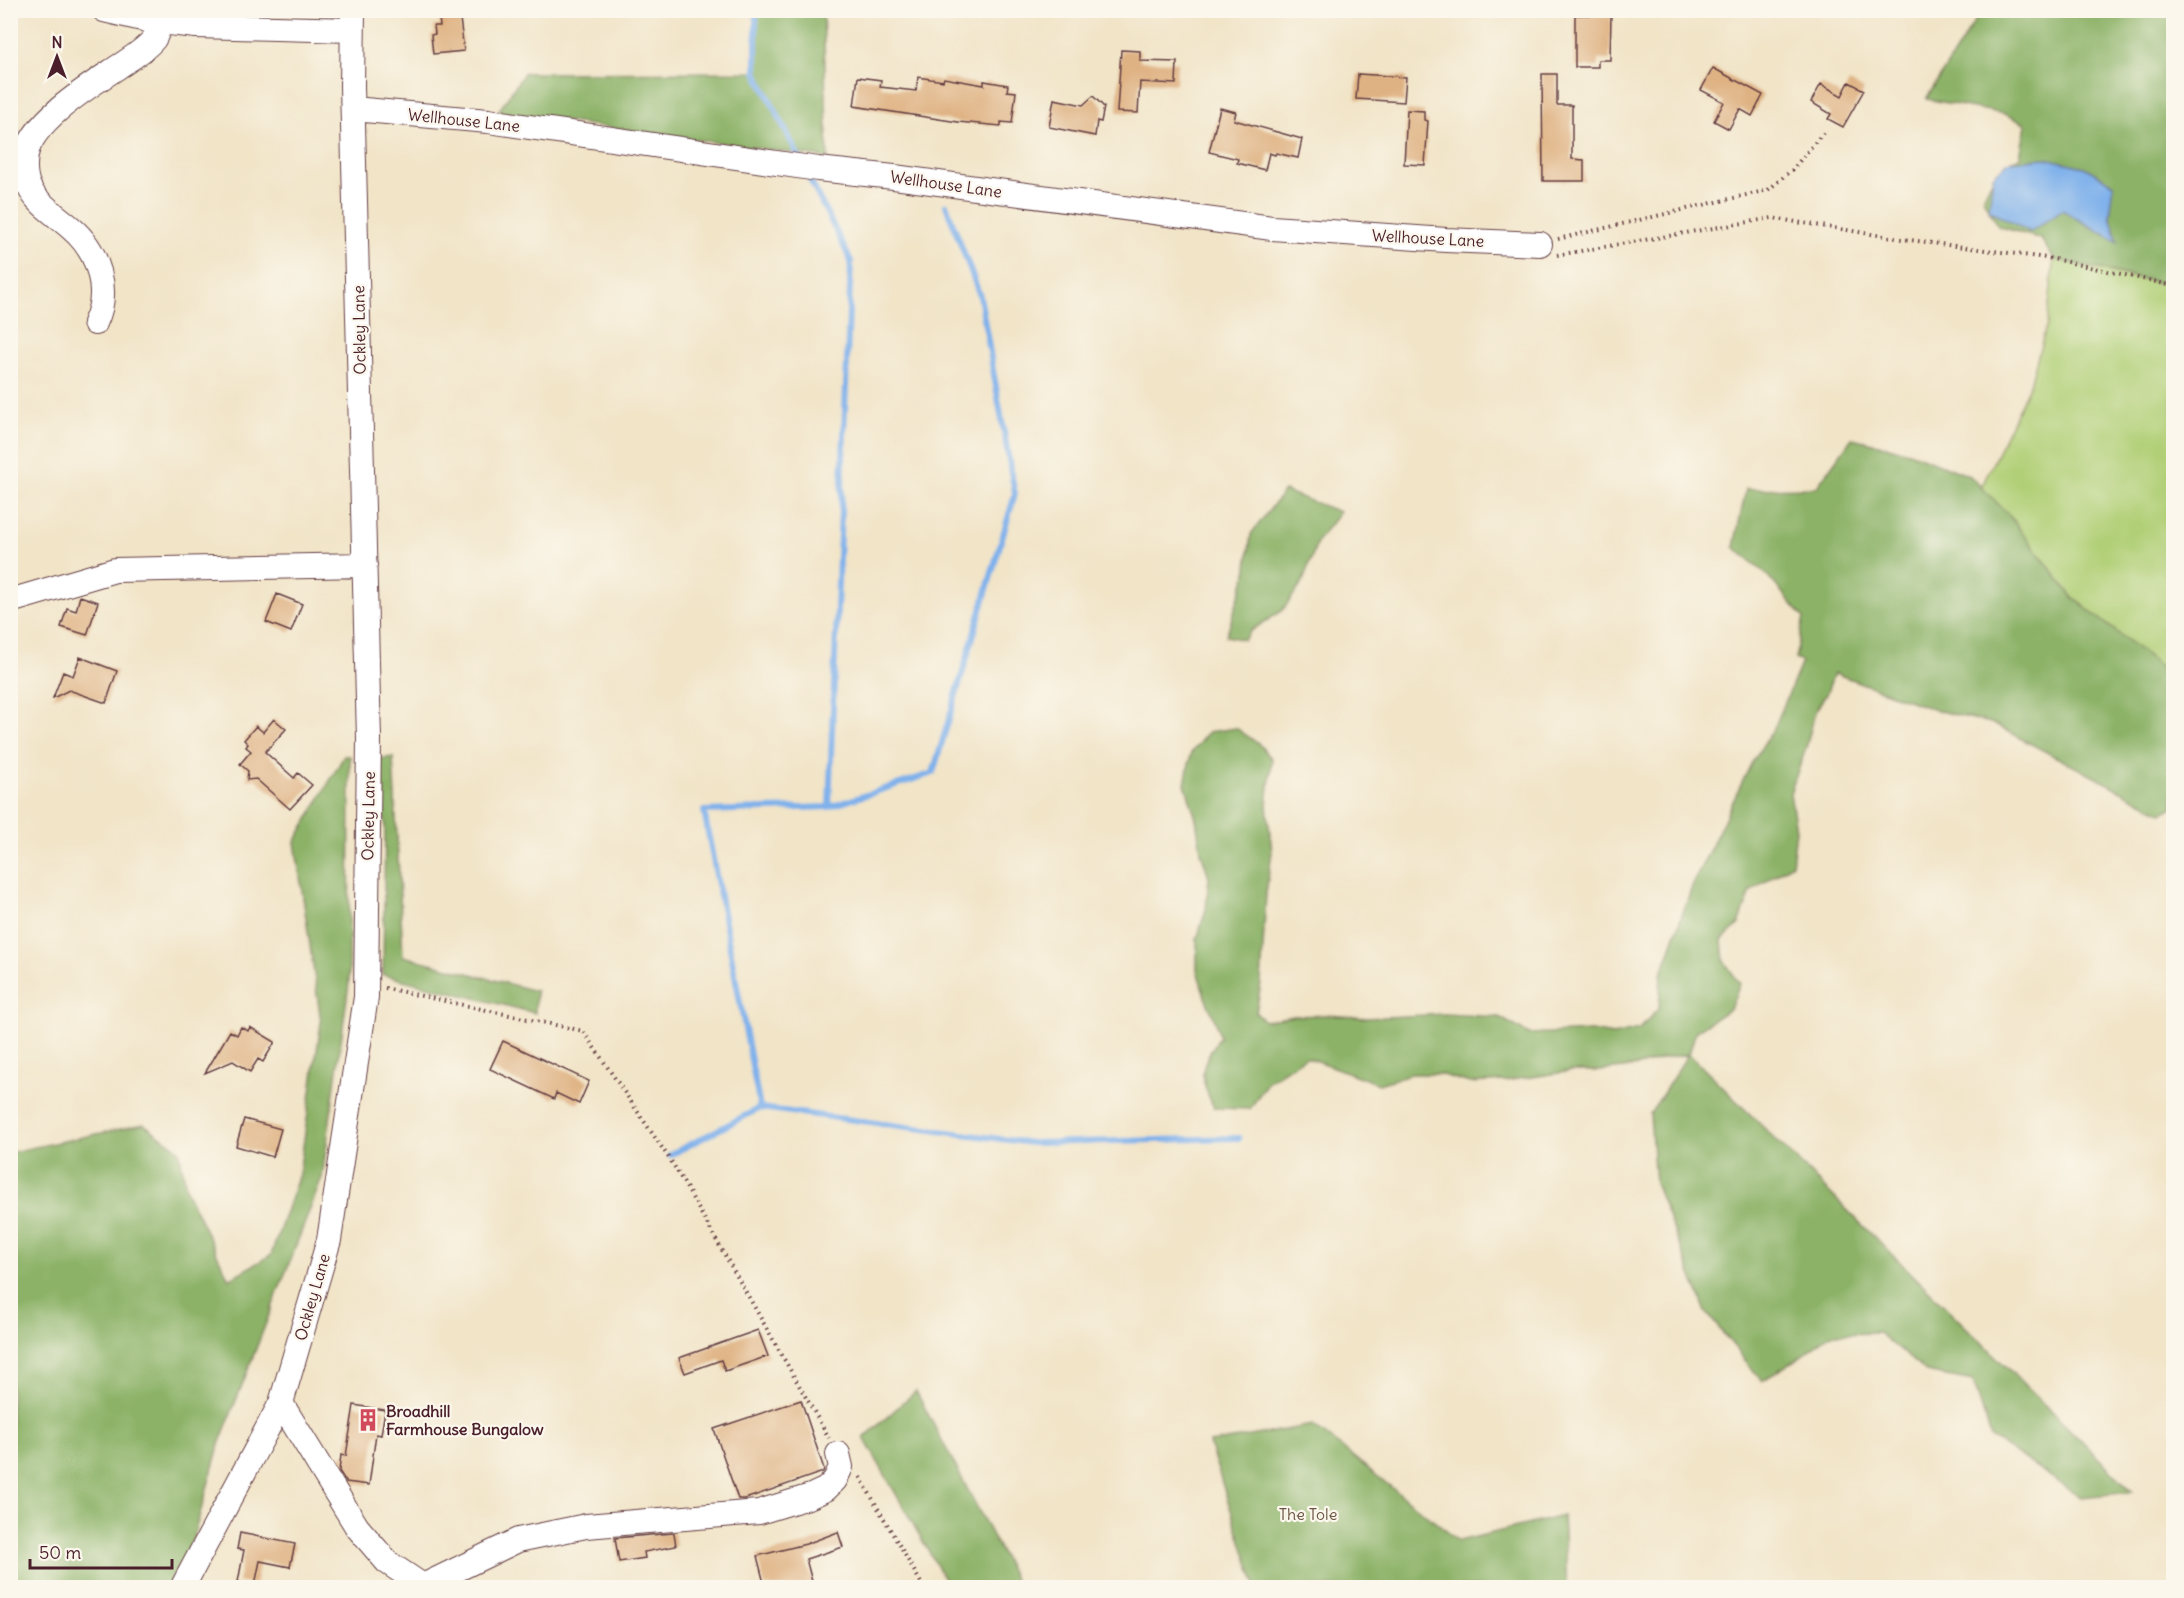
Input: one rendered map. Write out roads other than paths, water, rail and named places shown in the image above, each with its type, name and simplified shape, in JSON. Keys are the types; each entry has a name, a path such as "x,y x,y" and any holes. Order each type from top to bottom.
{"street":[{"path":"104,10 161,22 196,26 353,20"},
{"name":"Ockley Lane","path":"182,1587 281,1403 329,1240 361,1031 366,984 369,739 353,108 353,20"},
{"path":"95,323 103,297 101,277 94,256 84,240 49,212 34,196 28,183 25,167 26,153 40,128 82,92 144,49 155,37 161,22"},
{"name":"Wellhouse Lane","path":"353,108 488,121 818,169 894,177 1272,228 1540,244"},
{"path":"10,601 115,570 365,565"},
{"path":"281,1403 357,1527 387,1562 423,1586 518,1540 586,1527 759,1512 801,1500 826,1489 835,1480 841,1467 838,1454"}],"water":[{"path":"2045,158 2084,167 2114,184 2110,216 2118,242 2062,210 2030,232 1989,210 1993,176 2008,162"}],"waterway":[{"path":"756,10 756,72 800,159"},
{"path":"807,174 851,261 829,807"},
{"path":"760,1108 704,811 829,807 933,773 1015,494 980,296 946,205"},
{"path":"670,1155 760,1108 1032,1143 1239,1138"}],"place":[{"name":"Broadhill Farmhouse Bungalow","path":"368,1420"}],"park label":[{"name":"The Tole","path":"1308,1514"}]}
